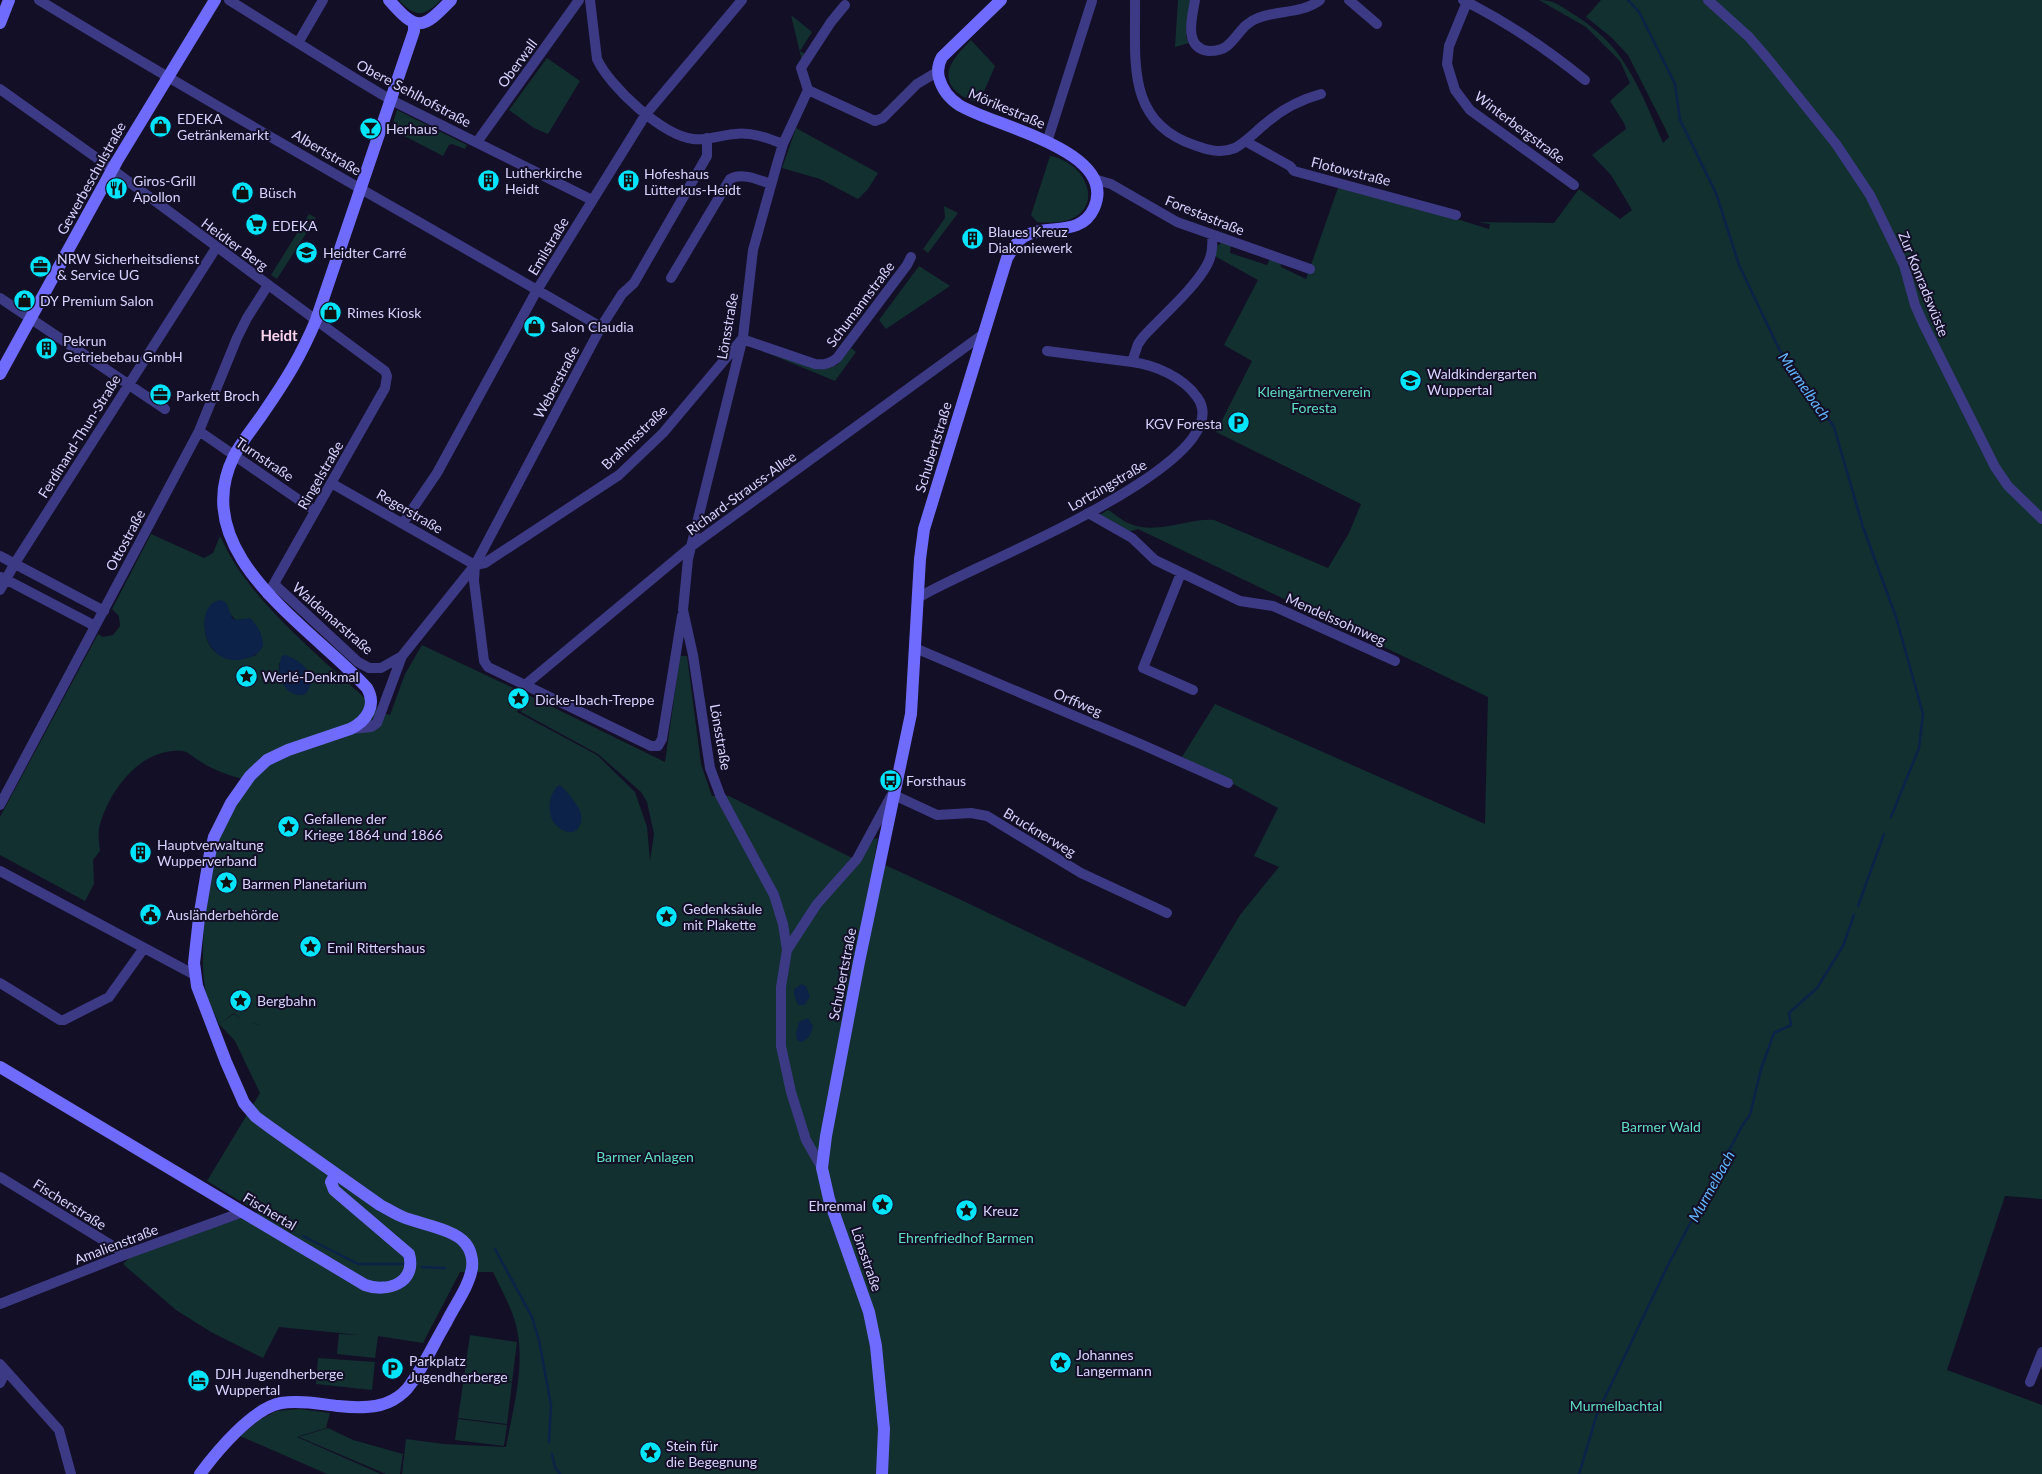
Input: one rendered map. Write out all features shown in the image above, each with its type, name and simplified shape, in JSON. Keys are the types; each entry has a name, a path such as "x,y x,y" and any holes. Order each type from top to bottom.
{"street":[{"path":"0,23 10,0"},
{"name":"Albertstraße","path":"39,0 167,78 361,188 601,328"},
{"name":"Gewerbeschulstraße","path":"0,374 112,169 215,0"},
{"name":"Obere Sehlhofstraße","path":"229,0 391,100 592,200"},
{"path":"298,43 323,0"},
{"path":"389,0 407,20 414,23 427,21 434,17 451,0"},
{"name":"Oberwall","path":"477,142 579,0"},
{"path":"590,0 597,59 600,67 619,89 658,124 694,140 735,134 751,134 769,138 783,144"},
{"name":"Emilstraße","path":"403,523 438,474 537,290 646,114 742,0"},
{"path":"846,5 831,22 801,68 808,90 875,121 883,118 917,84 938,72 939,62 949,50 1001,0"},
{"path":"1135,0 1136,75 1138,88 1142,100 1155,120 1170,134 1181,140 1218,152 1234,148 1246,141 1291,104 1321,94"},
{"path":"1194,0 1191,26 1192,39 1199,47 1206,51 1215,51 1228,45 1238,32 1258,17 1309,6 1320,0"},
{"path":"1349,0 1377,24"},
{"name":"Zur Konradswüste","path":"1708,0 1758,47 1836,144 1870,195 1904,265 1915,305 1995,467 2008,486 2042,519"},
{"path":"1048,142 1092,1"},
{"name":"Winterbergstraße","path":"1574,185 1470,110 1455,90 1447,64 1448,46 1464,1 1517,30 1554,55 1585,80"},
{"path":"200,1474 246,1424 270,1406 294,1402 346,1407 373,1407 394,1400 403,1393 416,1377 470,1276 472,1267 471,1254 462,1239 450,1233 402,1217 380,1205 256,1116 239,1095 197,986 195,975 194,952 210,853 214,837 231,803 250,776 267,760 288,750 350,729 358,725 370,710 372,701 367,688 270,589 241,556 226,519 224,491 235,456 301,357 316,320 391,100 414,32 414,23"},
{"name":"Mörikestraße","path":"938,72 945,91 959,105 1048,142 1071,154 1085,166 1094,179"},
{"name":"Heidter Berg","path":"0,89 112,169 216,248 383,367"},
{"name":"Lönsstraße","path":"808,90 783,144 753,250 743,338 688,559 683,610 693,655 710,768 720,795 774,895 783,924 787,950 781,987 781,1046 791,1092 806,1140 822,1168 829,1199 869,1312 876,1346 884,1429 882,1474"},
{"name":"Weberstraße","path":"475,565 601,328 622,294 634,283 707,156 707,138"},
{"name":"Flotowstraße","path":"1246,141 1290,166 1294,171 1456,214"},
{"path":"671,278 730,179 735,176 743,176 771,184"},
{"name":"Forestastraße","path":"1094,179 1111,184 1177,222 1310,270"},
{"name":"Schubertstraße","path":"822,1168 845,1034 911,714 920,559 924,529 982,335 1013,247 1022,238 1031,234 1064,229 1082,223 1090,216 1097,200 1098,192 1094,179"},
{"path":"1132,362 1138,344 1143,337 1200,277 1208,263 1213,247 1212,235"},
{"name":"Ferdinand-Thun-Straße","path":"0,590 3,578 15,563 216,248"},
{"name":"Schumannstraße","path":"743,338 815,364 831,363 837,358 907,265 911,257"},
{"name":"Ottostraße","path":"0,804 198,431 237,338 268,285"},
{"path":"0,298 165,409"},
{"name":"Richard-Strauss-Allee","path":"525,685 693,545 982,335"},
{"name":"Brahmsstraße","path":"475,565 485,563 596,492 619,475 662,433 743,338"},
{"name":"Lortzingstraße","path":"918,598 1126,493 1163,467 1193,438 1202,419 1203,410 1200,400 1193,391 1161,369 1150,364 1047,351"},
{"name":"Ringelstraße","path":"270,589 385,388 387,376 383,367"},
{"name":"Turnstraße","path":"198,431 315,511"},
{"name":"Regerstraße","path":"332,483 475,565"},
{"name":"Mendelssohnweg","path":"1088,513 1132,538 1155,560 1181,573 1240,601 1274,606 1396,662"},
{"path":"0,556 104,611"},
{"path":"475,565 474,581 484,661 488,667 651,746 658,746 662,739 683,610"},
{"name":"Waldemarstraße","path":"350,729 371,727 377,723 402,656 475,565"},
{"path":"1181,573 1143,668 1193,690"},
{"path":"3,578 95,626"},
{"name":"Waldemarstraße","path":"270,589 358,662 369,668 381,668 402,656"},
{"name":"Orffweg","path":"915,648 1143,744 1228,783"},
{"name":"Schubertstraße","path":"787,950 817,904 857,859 895,791"},
{"name":"Brucknerweg","path":"895,791 937,815 971,814 986,816 1081,873 1167,913"},
{"path":"0,870 195,975"},
{"path":"0,983 60,1020 64,1020 108,997 144,948"},
{"name":"Fischertal","path":"0,1067 365,1285 375,1288 389,1288 402,1280 411,1269 412,1264 409,1254 334,1190 331,1182 336,1174"},
{"name":"Fischerstraße","path":"0,1177 116,1248 124,1256"},
{"name":"Amalienstraße","path":"0,1304 243,1212"},
{"path":"2030,1382 2042,1352"},
{"path":"0,1383 3,1367"},
{"path":"3,1367 59,1430 71,1474"}],"green space":[{"path":"399,0 441,0 430,10 420,13 410,10"},
{"path":"1178,0 1192,0 1186,37 1189,43 1175,47"},
{"name":"Barmer Wald","path":"1539,0 1552,2 1563,7 1605,38 1621,58 1633,78 1663,143 1669,137 1628,55 1611,37 1586,17 1601,0 2042,0 2042,1199 2005,1196 1947,1370 2042,1405 2042,1474 402,1474 406,1439 444,1444 506,1447 519,1371 519,1340 511,1311 493,1272 460,1272 423,1343 378,1336 375,1358 337,1354 339,1334 360,1335 279,1327 263,1358 211,1332 176,1310 123,1264 130,1257 258,1212 207,1181 260,1093 235,1041 219,1024 206,992 203,971 204,927 210,879 220,836 226,821 250,781 216,770 184,751 167,752 154,756 142,763 121,783 106,808 99,828 100,851 93,860 94,884 85,901 0,855 0,817 98,634 103,637 113,635 120,626 119,616 112,609 151,534 204,558 213,553 220,536 235,564 249,584 283,623 380,712 390,715 405,674 422,645 526,694 517,712 597,755 635,792 647,827 650,861 654,834 647,802 641,792 598,754 521,712 528,695 665,762 680,656 687,656 701,764 712,796 729,796 858,861 874,839 878,838 874,860 1185,1007 1240,915 1279,867 1254,856 1278,808 1182,757 1215,704 1485,824 1488,697 1138,529 1128,532 1098,516 1108,510 1128,523 1150,528 1193,521 1214,520 1328,568 1349,533 1361,504 1216,432 1252,361 1224,345 1258,280 1213,255 1215,248 1222,242 1231,244 1230,253 1267,265 1270,258 1280,261 1281,267 1306,279 1339,185 1489,229 1490,224 1478,222 1554,223 1579,189 1620,219 1632,210 1611,175 1592,155 1626,129 1610,101 1630,83 1620,61 1586,27","holes":["230,614 236,620 245,619 251,621 261,634 256,655 245,658 226,658 212,649 205,631 205,620","279,663 308,671 311,680 298,695 289,690 283,682"]},
{"path":"791,15 812,32 800,51 805,54 802,61"},
{"path":"971,40 995,66 979,103 960,95 949,79 951,65"},
{"path":"547,58 580,81 548,134 534,128 509,110"},
{"path":"397,110 467,145 465,149 452,144 449,145 443,156 391,129"},
{"path":"796,128 878,173 868,189 858,199 820,179 782,168"},
{"path":"1050,156 1057,157 1075,168 1086,183 1088,199 1080,214 1071,219 1037,222 1031,215"},
{"path":"944,206 958,213 928,253 923,249 945,218"},
{"path":"309,214 316,218 277,279 271,275"},
{"path":"919,266 950,286 886,329 879,320"},
{"path":"851,348 856,352 835,381 758,349 826,369 837,365"},
{"path":"470,1335 517,1342 512,1382 464,1376"},
{"path":"318,1358 375,1362 372,1390 316,1384"},
{"path":"464,1377 512,1383 507,1424 458,1418"},
{"path":"299,1409 330,1413 326,1428 297,1437 381,1474 327,1474 240,1436 261,1419 277,1411"},
{"path":"458,1419 507,1425 504,1446 455,1440"},
{"path":"328,1428 353,1440 403,1454 400,1474 386,1474 299,1437"}],"water":[{"path":"222,600 227,604 232,618 236,620 250,618 258,627 263,646 255,655 244,659 229,660 218,655 210,645 204,622 207,611 213,603"},
{"path":"285,655 295,659 307,669 311,684 306,694 298,695 292,693 283,683 279,670 282,656"},
{"path":"559,785 570,796 581,813 580,826 574,832 565,831 558,827 551,816 550,803"},
{"path":"802,984 806,986 810,997 804,1005 798,1005 794,989"},
{"path":"808,1018 813,1026 808,1038 801,1042 797,1040 796,1034 799,1022"}],"waterway":[{"name":"Murmelbach","path":"1628,0 1639,12 1675,84 1680,120 1716,193 1739,265 1779,349 1834,427 1863,527 1896,617 1923,714 1919,748 1891,817"},
{"name":"Murmelbach","path":"1858,906 1884,834"},
{"name":"Murmelbach","path":"1579,1474 1597,1414 1668,1265 1742,1126 1750,1115 1761,1069 1774,1033 1791,1025 1789,1013 1817,988 1843,946 1854,915"},
{"path":"303,1236 358,1264 403,1264"},
{"path":"495,1249 532,1317 539,1340 551,1405 549,1442"},
{"path":"422,1267 445,1268"},
{"path":"552,1454 555,1467 560,1474"}],"place":[{"name":"EDEKA Getränkemarkt","path":"161,126"},
{"name":"Herhaus","path":"370,128"},
{"name":"Lutherkirche Heidt","path":"489,180"},
{"name":"Hofeshaus Lütterkus-Heidt","path":"628,181"},
{"name":"Giros-Grill Apollon","path":"117,188"},
{"name":"Büsch","path":"243,192"},
{"name":"EDEKA","path":"256,225"},
{"name":"Blaues Kreuz Diakoniewerk","path":"972,239"},
{"name":"Heidter Carré","path":"307,252"},
{"name":"NRW Sicherheitsdienst & Service UG","path":"41,266"},
{"name":"DY Premium Salon","path":"24,300"},
{"name":"Rimes Kiosk","path":"331,312"},
{"name":"Salon Claudia","path":"535,326"},
{"name":"Pekrun Getriebebau GmbH","path":"47,348"},
{"name":"Waldkindergarten Wuppertal","path":"1411,381"},
{"name":"Parkett Broch","path":"160,395"},
{"name":"KGV Foresta","path":"1238,423"},
{"name":"Werlé-Denkmal","path":"246,676"},
{"name":"Dicke-Ibach-Treppe","path":"519,699"},
{"name":"Forsthaus","path":"890,780"},
{"name":"Gefallene der Kriege 1864 und 1866","path":"288,826"},
{"name":"Hauptverwaltung Wupperverband","path":"141,852"},
{"name":"Barmen Planetarium","path":"226,883"},
{"name":"Ausländerbehörde","path":"150,914"},
{"name":"Gedenksäule mit Plakette","path":"667,916"},
{"name":"Emil Rittershaus","path":"311,947"},
{"name":"Bergbahn","path":"241,1000"},
{"name":"Ehrenmal","path":"882,1205"},
{"name":"Kreuz","path":"967,1210"},
{"name":"Johannes Langermann","path":"1060,1362"},
{"name":"Parkplatz Jugendherberge","path":"393,1368"},
{"name":"DJH Jugendherberge Wuppertal","path":"199,1381"},
{"name":"Stein für die Begegnung","path":"650,1453"}],"district":[{"name":"Heidt","path":"279,335"}],"park label":[{"name":"Kleingärtnerverein Foresta","path":"1314,400"},
{"name":"Barmer Anlagen","path":"645,1156"},
{"name":"Ehrenfriedhof Barmen","path":"966,1237"},
{"name":"Murmelbachtal","path":"1616,1405"}]}
